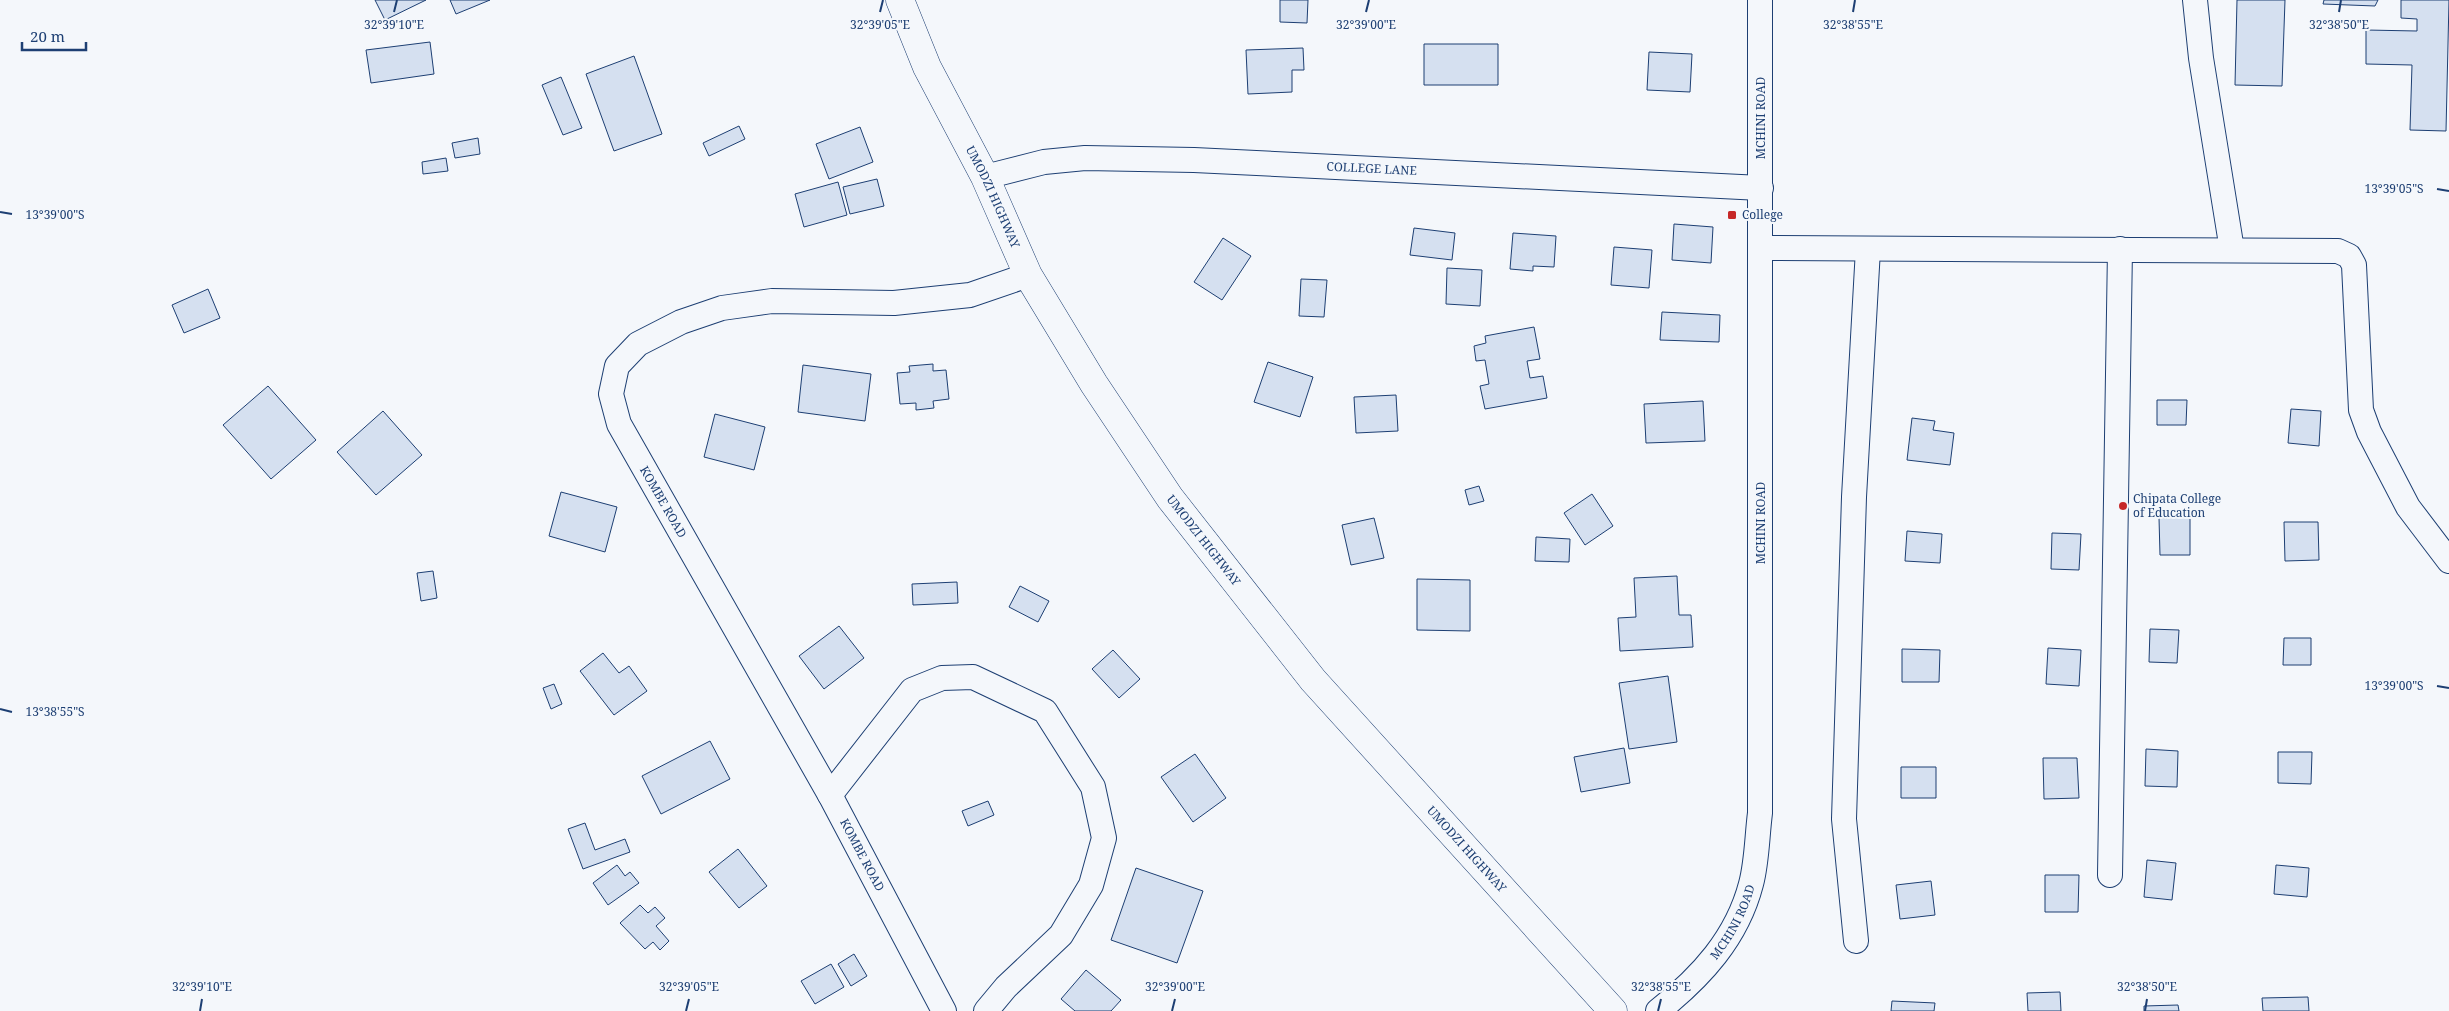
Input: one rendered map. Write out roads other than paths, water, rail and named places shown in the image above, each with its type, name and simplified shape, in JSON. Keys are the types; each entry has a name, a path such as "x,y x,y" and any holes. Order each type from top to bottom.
{"highway":[{"name":"UMODZI HIGHWAY","path":"900,0 927,66 985,177 1028,276 1094,384 1170,498 1307,673 1613,1011"}],"street":[{"name":"MCHINI ROAD","path":"1658,1011 1680,994 1717,955 1736,926 1751,884 1760,813 1762,688 1760,0"},
{"path":"2195,0 2201,58 2232,250"},
{"name":"COLLEGE LANE","path":"985,177 1044,162 1085,158 1194,160 1761,188"},
{"path":"1761,248 2338,251 2349,256 2354,265 2361,410 2369,432 2408,507 2449,561"},
{"path":"1856,941 1844,818 1854,497 1868,249"},
{"path":"2110,875 2120,249"},
{"name":"KOMBE ROAD","path":"944,1011 830,795 619,424 612,394 617,366 638,344 681,322 722,308 772,301 894,303 970,295 1028,276"},
{"path":"830,795 912,690 942,678 973,677 1045,711 1093,787 1104,838 1091,885 1062,935 1006,987 986,1011"}],"place":[{"name":"College","path":"1732,215"},
{"name":"Chipata College of Education","path":"2123,506"}]}
